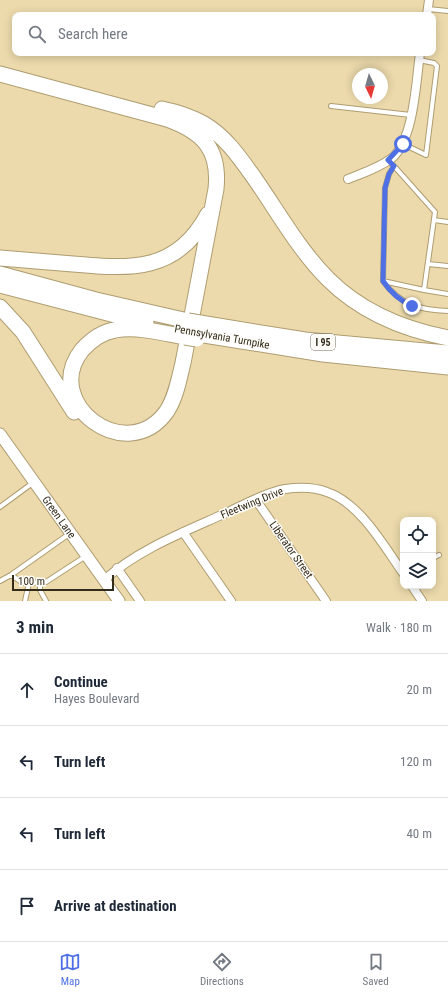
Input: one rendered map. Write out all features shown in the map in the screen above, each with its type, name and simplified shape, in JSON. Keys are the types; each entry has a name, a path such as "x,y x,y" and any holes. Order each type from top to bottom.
{"highway":[{"path":"0,66 184,114 211,128 224,140 243,162 311,258 328,279 342,292 366,309 396,324 415,331 448,338"},
{"path":"0,74 167,119 190,129 206,142 215,160 217,174 214,201 183,363 174,395 166,412 158,421 148,427 136,432 124,433 99,427 80,409 73,391 73,371 81,352 96,337 108,331 124,329 192,331"},
{"path":"0,307 23,332 75,413 93,431 117,439 136,438 156,430 170,417 179,399 185,376 221,199 224,170 216,145 202,129 188,120 152,106"},
{"path":"0,258 102,267 129,268 145,265 167,257 186,244 201,227 214,201"},
{"name":"Pennsylvania Turnpike","path":"0,274 121,306 192,331 448,353"},
{"name":"Pennsylvania Turnpike","path":"0,285 118,316 288,349 448,367"}],"street":[{"path":"427,12 430,0"},
{"path":"348,179 391,163 403,144 411,115 420,57"},
{"name":"Green Lane","path":"0,434 119,601"},
{"name":"Fleetwing Drive","path":"104,580 117,568 132,558 184,532 256,500 294,488 315,488 328,492 354,509 400,569"},
{"name":"Liberator Street","path":"256,500 326,601"},
{"path":"184,532 231,601"},
{"path":"117,568 140,601"},
{"path":"414,589 422,601"}],"lane":[{"path":"427,12 448,11"},
{"path":"403,144 426,155 437,66 420,57"},
{"path":"331,106 411,115"},
{"path":"391,163 435,212 424,290"},
{"path":"391,163 385,188 383,281 392,293 412,306 448,311"},
{"path":"434,220 448,222"},
{"path":"428,264 448,266"},
{"path":"383,281 448,294"},
{"path":"0,507 34,482"},
{"path":"0,581 71,533"},
{"path":"11,575 23,583 46,582 87,556"},
{"path":"25,601 29,583"},
{"path":"40,583 40,590 46,601"}],"route":[{"path":"403,144 395,155 388,160 394,166 389,174 385,188 383,281 392,293 412,306"}]}
